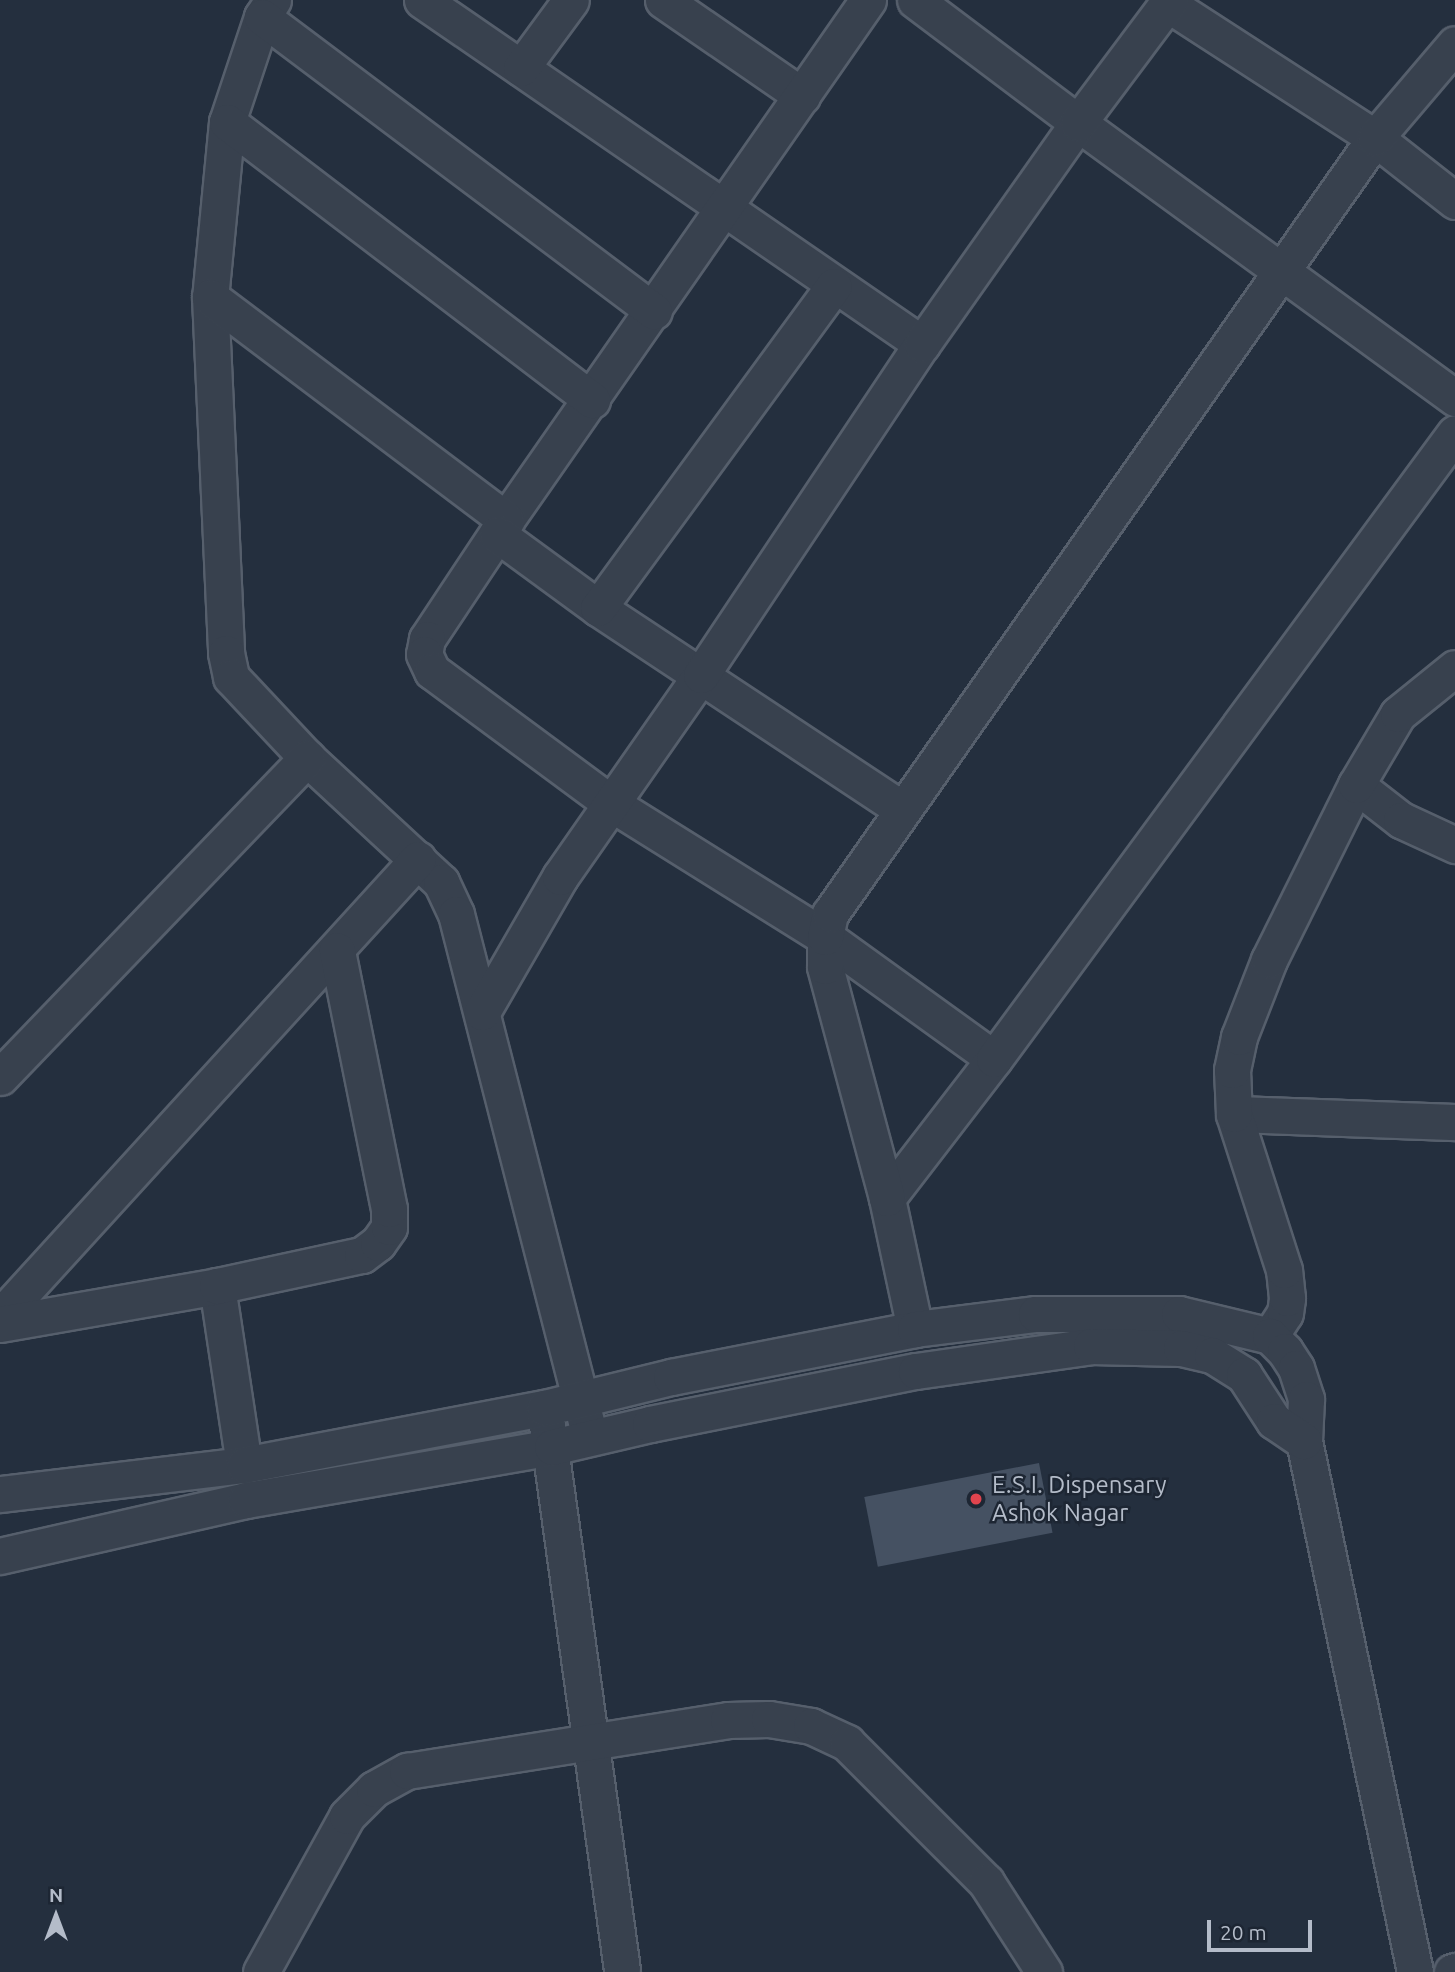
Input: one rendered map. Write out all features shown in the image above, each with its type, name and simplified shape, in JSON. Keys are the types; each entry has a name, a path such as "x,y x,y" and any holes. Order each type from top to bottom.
{"street":[{"path":"422,0 922,344"},
{"path":"521,68 571,0"},
{"path":"663,0 802,96"},
{"path":"868,0 722,206 654,310 502,527 427,639 424,654 432,671 612,804 825,937 994,1059"},
{"path":"915,0 1078,123 1455,398"},
{"path":"482,1012 560,877 701,675 922,344 1078,123 1169,2 1375,138 1455,201"},
{"path":"590,1437 457,914 440,882 307,758 231,677 226,653 210,297 227,122 267,8 654,310"},
{"path":"915,1329 887,1198 825,966 825,937 830,914 1375,138 1455,44"},
{"path":"227,122 592,400"},
{"path":"598,608 834,286"},
{"path":"210,297 502,527 598,608 902,809"},
{"path":"887,1198 994,1059 1455,433"},
{"path":"1270,1336 1285,1313 1287,1298 1284,1270 1234,1114 1232,1070 1238,1037 1269,960 1356,785 1398,714 1455,668"},
{"path":"0,1077 307,758"},
{"path":"1356,785 1401,820 1455,845"},
{"path":"0,1317 418,859"},
{"path":"0,1324 217,1286 362,1255 378,1243 389,1227 389,1209 337,950"},
{"path":"1234,1114 1455,1122"},
{"path":"217,1286 244,1465"},
{"path":"0,1494 244,1465 544,1408 671,1377 915,1329 1037,1314 1125,1312 1179,1314 1270,1336 1285,1351 1296,1368 1306,1399 1304,1441 1415,1972"},
{"path":"0,1556 246,1500 552,1447 916,1371 1091,1346 1181,1349 1212,1355 1244,1375 1275,1421 1304,1441"},
{"path":"544,1408 552,1447 623,1971"},
{"path":"261,1972 347,1816 374,1789 407,1771 729,1720 769,1719 811,1726 847,1743 986,1882 1036,1955 1044,1972"}],"building":[{"path":"1039,1463 1053,1533 878,1567 864,1497"}],"place":[{"name":"E.S.I. Dispensary Ashok Nagar","path":"976,1499"}]}
